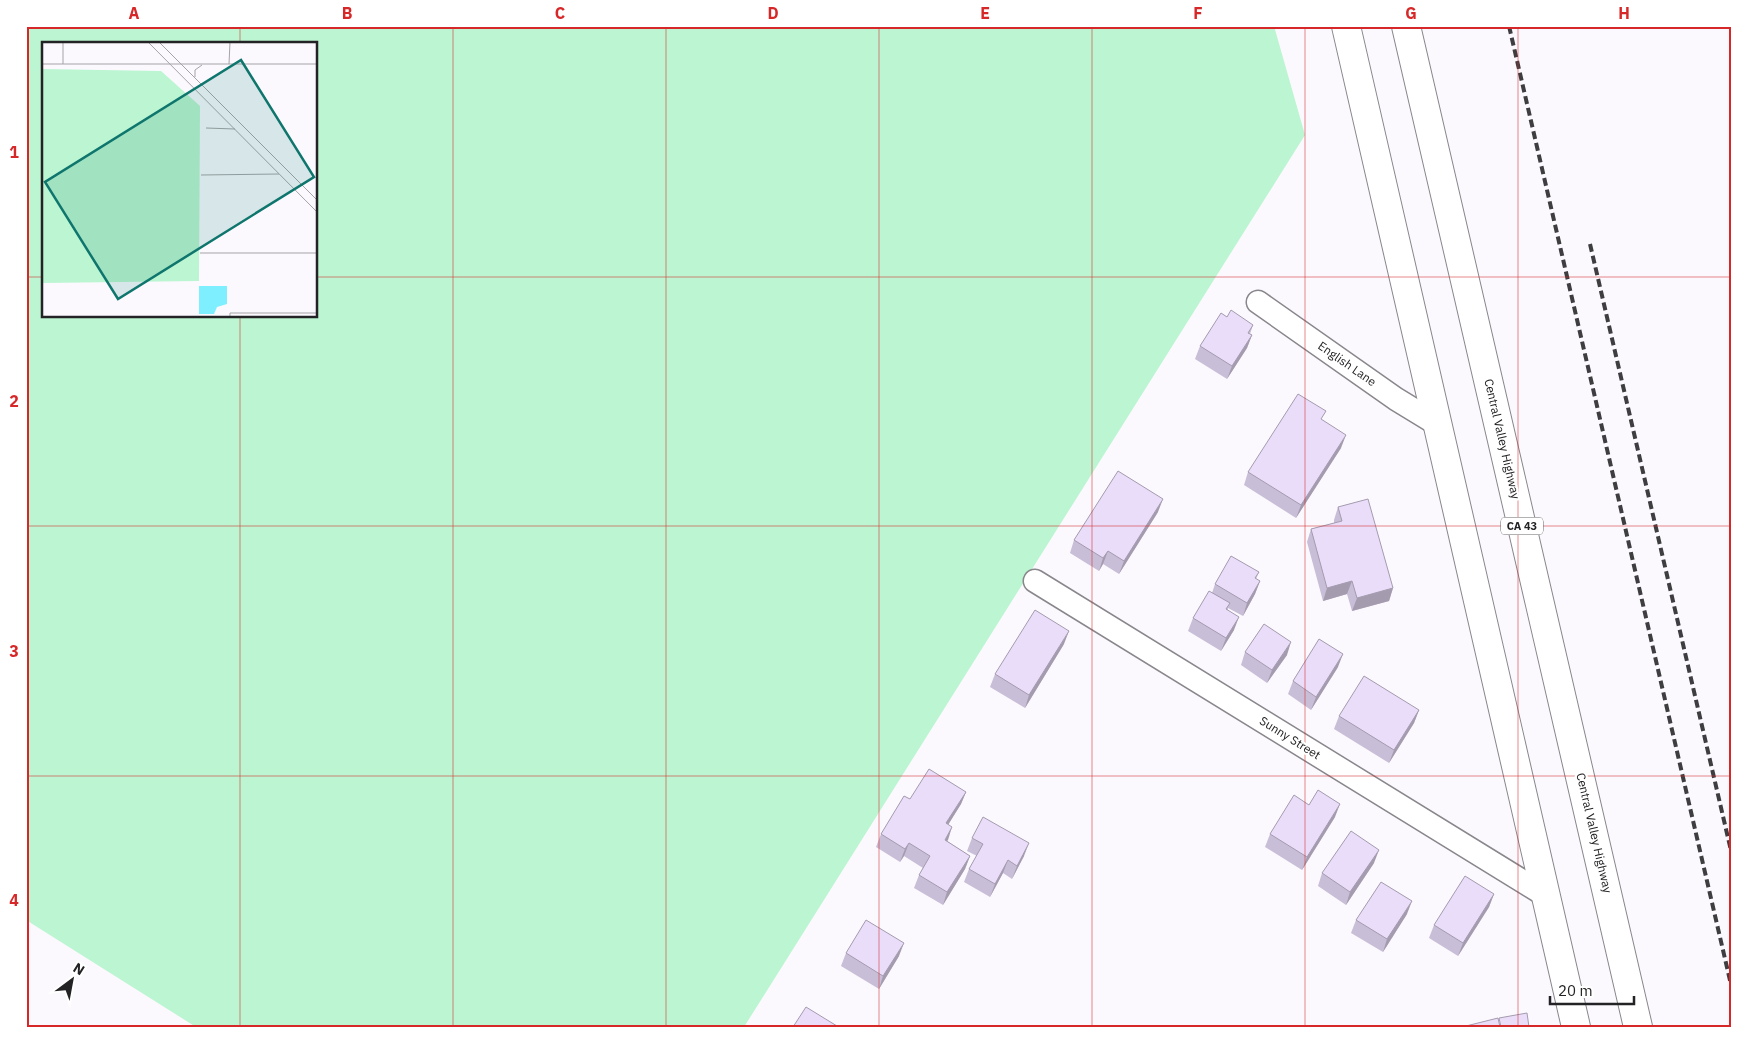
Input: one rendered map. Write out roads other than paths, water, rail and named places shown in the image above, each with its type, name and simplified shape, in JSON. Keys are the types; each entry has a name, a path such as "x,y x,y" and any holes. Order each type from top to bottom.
{"main road":[{"path":"1346,26 1576,1027"},
{"name":"Central Valley Highway","path":"1406,26 1638,1027"}],"street":[{"name":"English Lane","path":"1258,302 1396,398 1437,424"},
{"name":"Sunny Street","path":"1035,581 1545,895"}],"railway":[{"path":"1509,26 1732,989"},
{"path":"1590,244 1732,855"}]}
